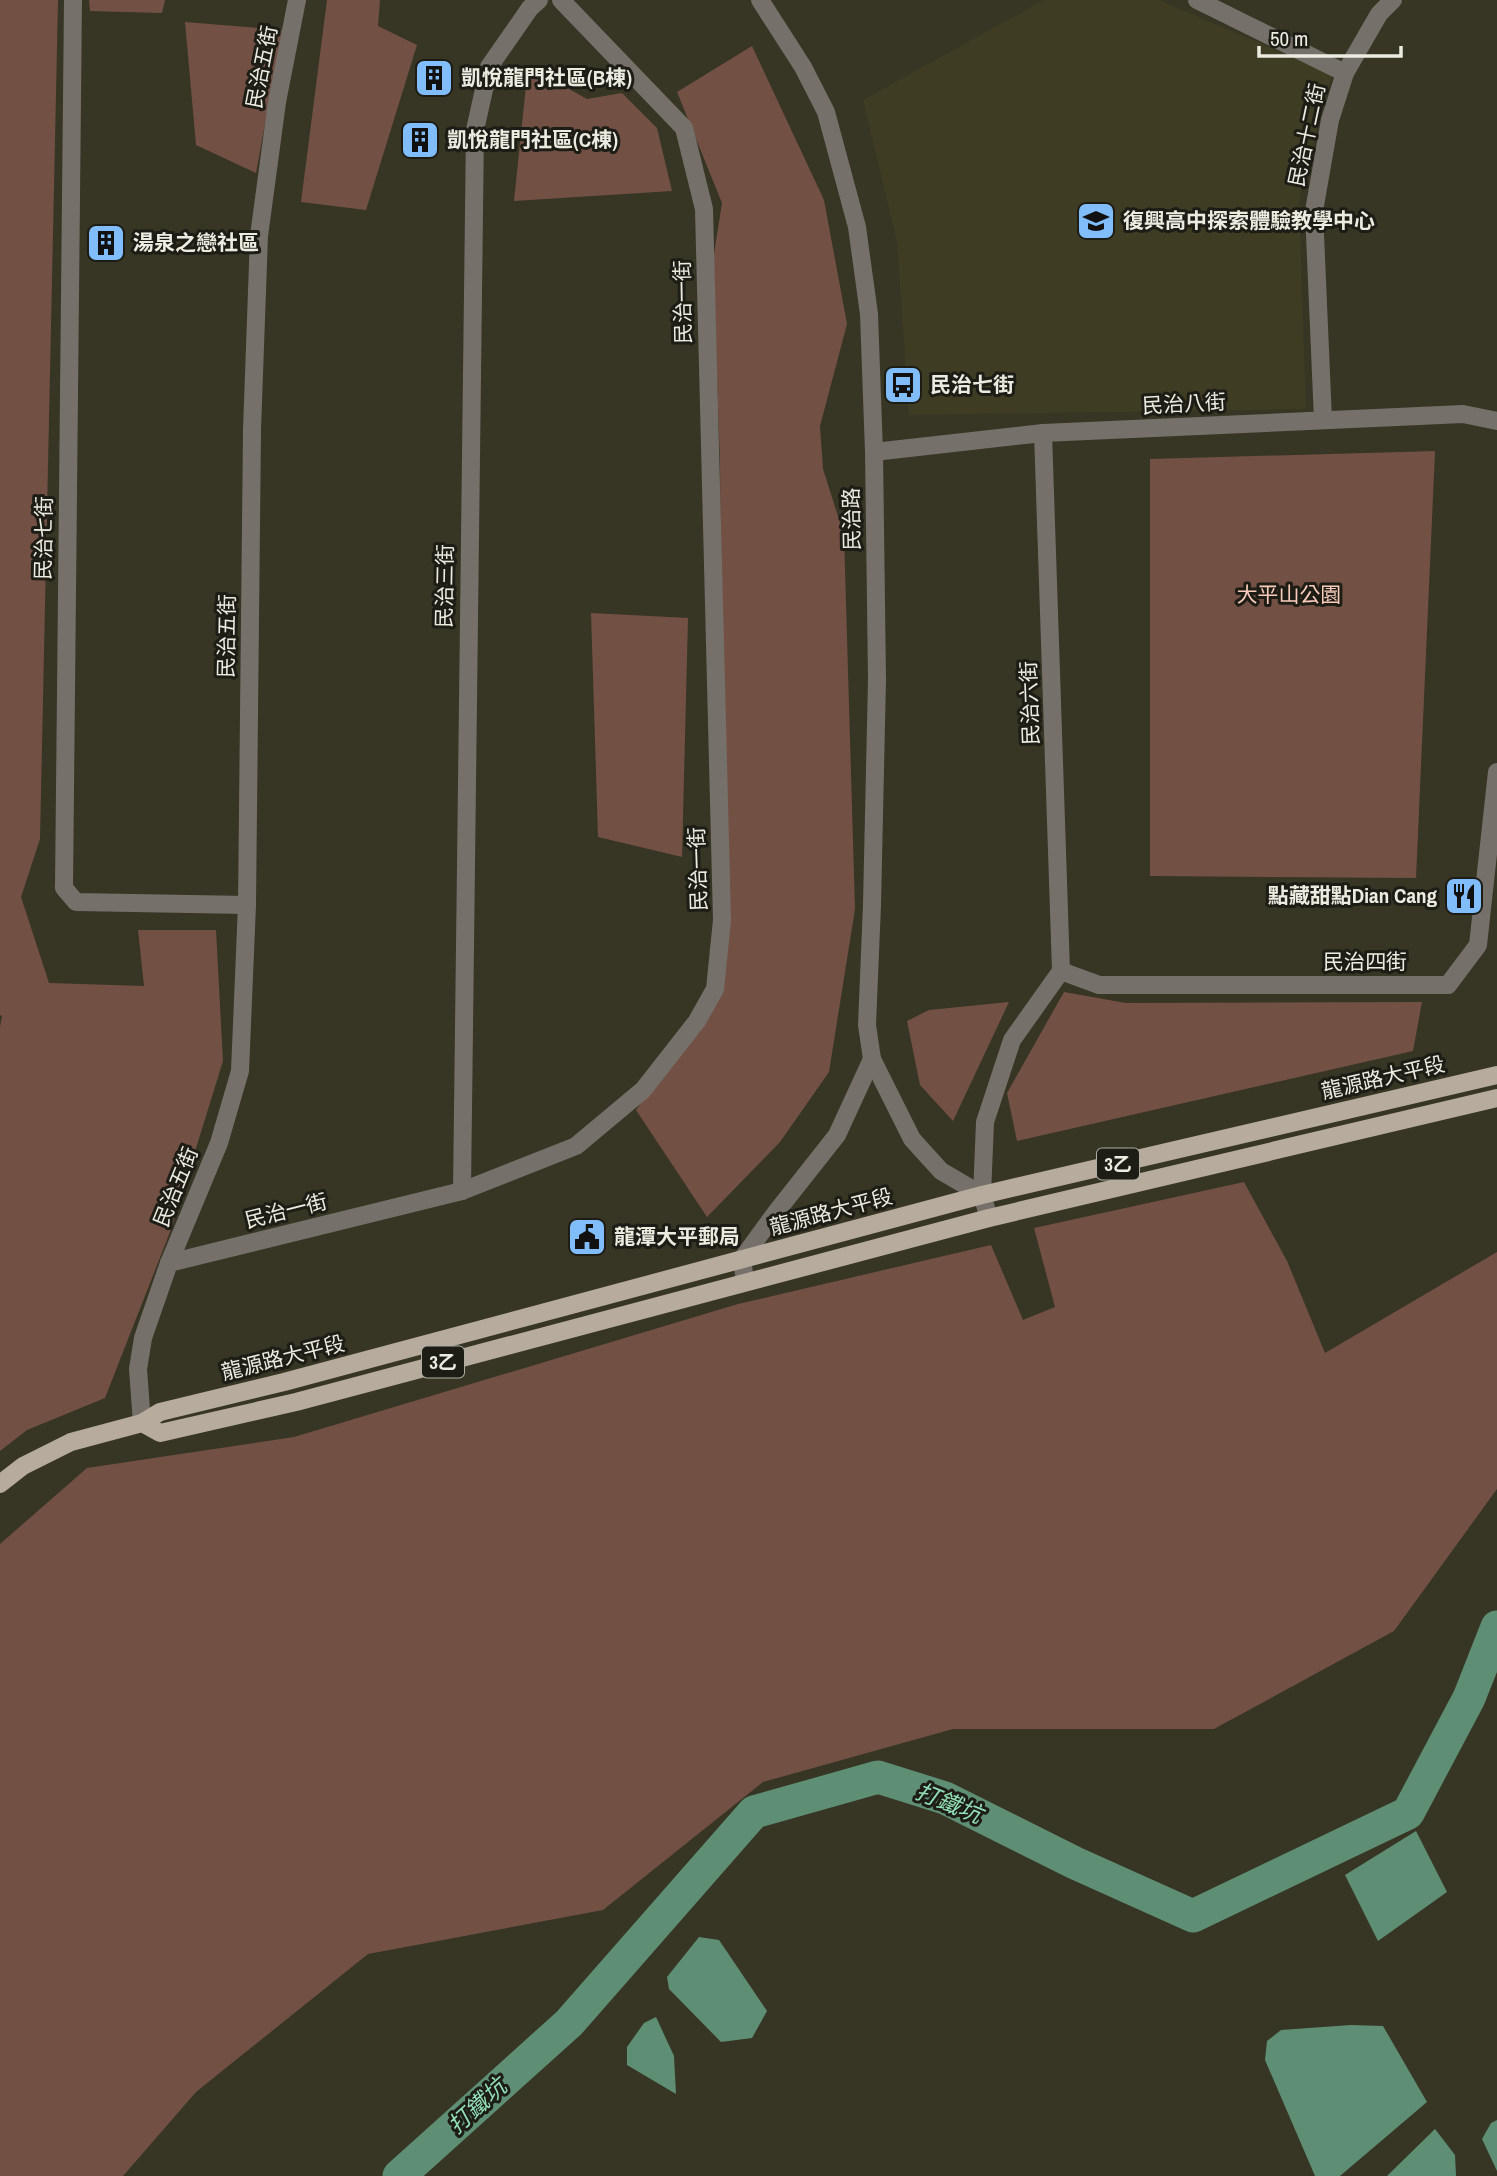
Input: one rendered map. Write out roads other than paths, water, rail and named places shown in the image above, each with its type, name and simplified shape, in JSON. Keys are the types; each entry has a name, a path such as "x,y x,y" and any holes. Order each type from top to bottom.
{"main road":[{"name":"龍源路大平段","path":"0,1484 23,1466 71,1442 142,1423 160,1412 284,1382 982,1195 1497,1074"},
{"name":"龍源路大平段","path":"142,1423 160,1433 284,1405 989,1218 1497,1098"}],"street":[{"name":"民治七街","path":"73,0 64,888 76,902 247,905"},
{"name":"民治五街","path":"169,1263 219,1143 240,1071 247,905 252,430 259,236 277,102 298,0"},
{"name":"民治三街","path":"462,1191 475,130 489,66 538,0"},
{"name":"民治一街","path":"169,1263 462,1191 576,1146 643,1090 697,1021 715,989 722,920 704,209 684,128 561,0"},
{"name":"民治路","path":"760,0 803,67 826,112 857,228 869,314 877,679 867,1025 872,1059"},
{"path":"1197,0 1216,4 1345,73"},
{"name":"民治十二街","path":"1323,421 1314,211 1330,120 1345,73 1379,14 1393,0"},
{"name":"民治八街","path":"874,452 1043,433 1463,414 1497,421"},
{"name":"民治六街","path":"1043,433 1061,971"},
{"name":"民治四街","path":"1061,971 1099,985 1448,985 1478,945 1497,772"},
{"path":"989,1218 982,1195 985,1122 1012,1040 1061,971"},
{"path":"872,1059 912,1139 941,1171 982,1195"},
{"path":"745,1281 742,1259 837,1135 872,1059"},
{"path":"142,1423 138,1369 143,1338 169,1263"}],"waterway":[{"name":"打鐵坑","path":"399,2176 569,2023 754,1812 878,1777 945,1798 1075,1863 1193,1916 1408,1813 1469,1698 1497,1627"}],"place":[{"name":"凱悅龍門社區(B棟)","path":"434,78"},
{"name":"凱悅龍門社區(C棟)","path":"420,140"},
{"name":"復興高中探索體驗教學中心","path":"1096,221"},
{"name":"湯泉之戀社區","path":"106,243"},
{"name":"民治七街","path":"903,385"},
{"name":"點藏甜點Dian Cang","path":"1464,896"},
{"name":"龍潭大平郵局","path":"587,1237"}],"park label":[{"name":"大平山公園","path":"1289,595"}]}
